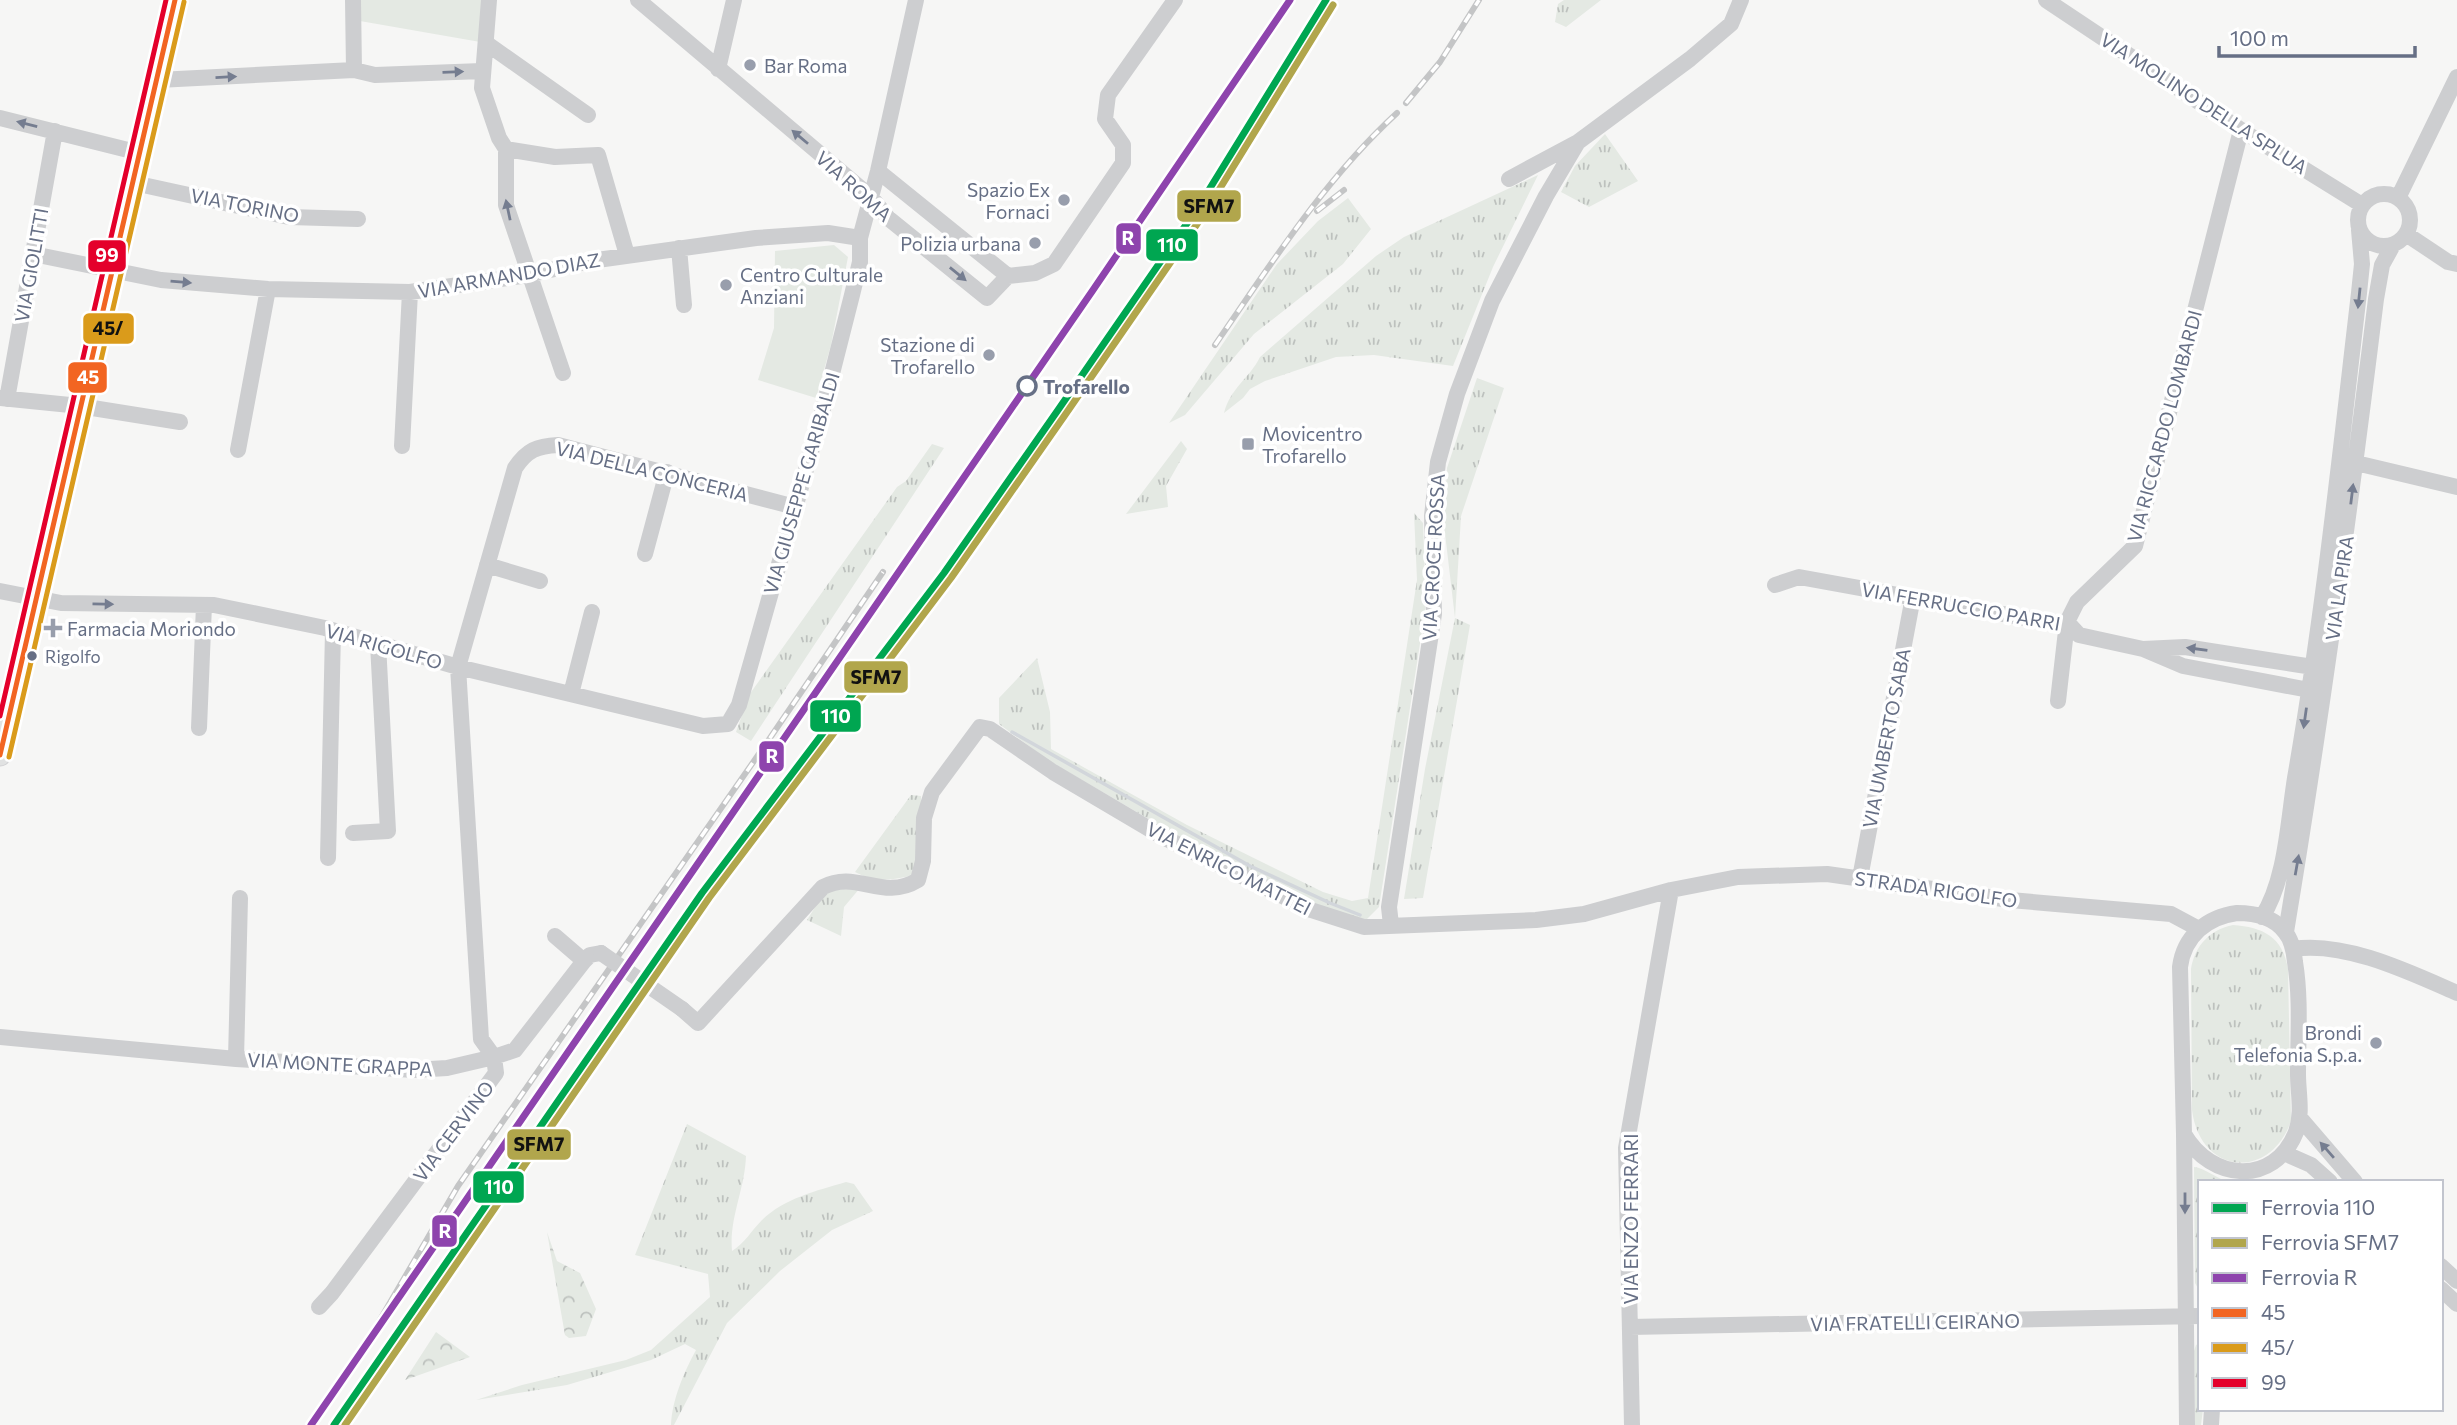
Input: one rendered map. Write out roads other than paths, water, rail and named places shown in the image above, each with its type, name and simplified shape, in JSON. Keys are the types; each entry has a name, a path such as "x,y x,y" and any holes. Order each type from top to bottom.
{"main road":[{"path":"0,755 175,0"}],"street":[{"path":"353,0 354,70"},
{"path":"489,0 482,88 499,138 506,149 506,205 563,373"},
{"name":"VIA ROMA","path":"638,0 871,197 888,218 987,298 1008,276 878,171"},
{"path":"718,69 734,0"},
{"name":"VIA GIUSEPPE GARIBALDI","path":"728,723 738,705 855,284 860,262 860,238 878,171 916,0"},
{"path":"1008,276 1035,273 1054,264 1123,163 1123,145 1105,119 1108,95 1175,0"},
{"name":"VIA CROCE ROSSA","path":"1391,925 1389,907 1434,614 1432,516 1438,462 1457,394 1492,302 1546,196 1578,142 1690,59 1731,24 1741,0"},
{"name":"VIA MOLINO DELLA SPLUA","path":"2046,0 2241,130 2362,205"},
{"path":"486,43 588,114"},
{"path":"158,80 354,70 375,75 482,71"},
{"path":"2398,198 2457,77"},
{"path":"0,117 140,153"},
{"name":"VIA RICCARDO LOMBARDI","path":"2057,701 2067,622 2077,602 2135,546 2241,130"},
{"name":"VIA GIOLITTI","path":"3,398 55,131"},
{"path":"1509,179 1578,142"},
{"path":"506,149 555,158 598,155 627,255"},
{"name":"VIA TORINO","path":"134,183 289,217 358,219"},
{"path":"2383,194 2398,198 2408,211 2409,227 2406,234 2393,245 2377,246 2363,237 2359,230 2362,205 2368,199 2383,194"},
{"name":"VIA LA PIRA","path":"2262,917 2272,902 2279,876 2313,667 2359,293 2362,264 2359,230"},
{"name":"VIA ARMANDO DIAZ","path":"33,254 161,280 268,289 410,292 528,275 627,255 756,238 828,233 860,238"},
{"path":"2406,234 2448,262 2457,264"},
{"name":"VIA LA PIRA","path":"2286,932 2318,738 2382,265 2393,245"},
{"path":"679,248 684,305"},
{"path":"238,450 268,289"},
{"path":"402,446 410,292"},
{"path":"3,398 80,406 180,422"},
{"name":"VIA DELLA CONCERIA","path":"458,667 515,468 523,455 537,446 558,445 795,507"},
{"path":"2356,463 2457,487"},
{"path":"645,554 667,472"},
{"path":"487,565 540,581"},
{"name":"VIA FERRUCCIO PARRI","path":"1776,585 1799,577 2047,622 2067,622 2079,635 2143,649"},
{"name":"VIA RIGOLFO","path":"0,590 61,603 214,606 333,631 458,667 703,726 728,723"},
{"name":"VIA UMBERTO SABA","path":"1860,878 1913,597"},
{"path":"199,728 204,605"},
{"path":"571,694 592,612"},
{"path":"328,858 333,631"},
{"path":"354,833 388,831 378,644"},
{"path":"2143,649 2185,647 2313,667"},
{"path":"2143,649 2183,666 2309,690"},
{"path":"2228,675 2231,654"},
{"path":"458,667 481,1039 494,1058"},
{"name":"VIA ENRICO MATTEI","path":"698,1023 823,887 835,881 848,880 881,888 905,888 918,880 923,861 924,818 932,792 980,727 990,729 1053,772 1163,837 1311,910 1364,927 1584,914 1671,890"},
{"name":"STRADA RIGOLFO","path":"1671,890 1738,877 1827,874 2010,900 2171,914 2199,929"},
{"name":"VIA ENZO FERRARI","path":"1632,1425 1626,1148 1671,890"},
{"path":"236,1059 240,898"},
{"path":"2184,1135 2200,1155 2219,1166 2253,1176 2284,1153 2294,1136 2300,1118 2297,973 2293,949 2286,932 2262,917 2248,913 2221,915 2199,929 2186,944 2180,967 2184,1135 2192,1316 2187,1425"},
{"path":"555,936 584,961"},
{"path":"2293,949 2324,947 2384,964 2457,992"},
{"name":"VIA CERVINO","path":"319,1307 496,1073 494,1058 515,1050 590,955 601,953 698,1023"},
{"name":"VIA MONTE GRAPPA","path":"0,1037 236,1059 414,1070 447,1068 494,1058"},
{"path":"2300,1118 2353,1180"},
{"path":"2284,1153 2311,1165 2328,1180"},
{"path":"2443,1268 2457,1281"},
{"path":"2443,1291 2457,1304"},
{"name":"VIA FRATELLI CEIRANO","path":"1630,1327 2192,1316"}],"waterway":[{"path":"1012,732 1250,866 1360,915"}],"railway":[{"path":"1406,103 1440,62 1479,0"},
{"path":"1215,345 1322,194 1397,113"},
{"path":"1317,211 1344,190"},
{"path":"360,1354 458,1186 883,572"}],"rail line":[{"name":"R","path":"311,1425 1290,0"},
{"name":"110","path":"334,1425 702,893 944,573 1058,410 1199,206 1326,0"},
{"name":"SFM7","path":"345,1425 709,898 951,578 1065,415 1206,211 1333,5"}],"place":[{"name":"Bar Roma","path":"750,65"},
{"name":"Spazio Ex Fornaci","path":"1064,200"},
{"name":"Polizia urbana","path":"1035,243"},
{"name":"Centro Culturale Anziani","path":"726,285"},
{"name":"Stazione di Trofarello","path":"989,355"},
{"name":"Trofarello","path":"1027,386"},
{"name":"Movicentro Trofarello","path":"1248,444"},
{"name":"Farmacia Moriondo","path":"53,628"},
{"name":"Rigolfo","path":"32,656"},
{"name":"Brondi Telefonia S.p.a.","path":"2376,1043"}]}
